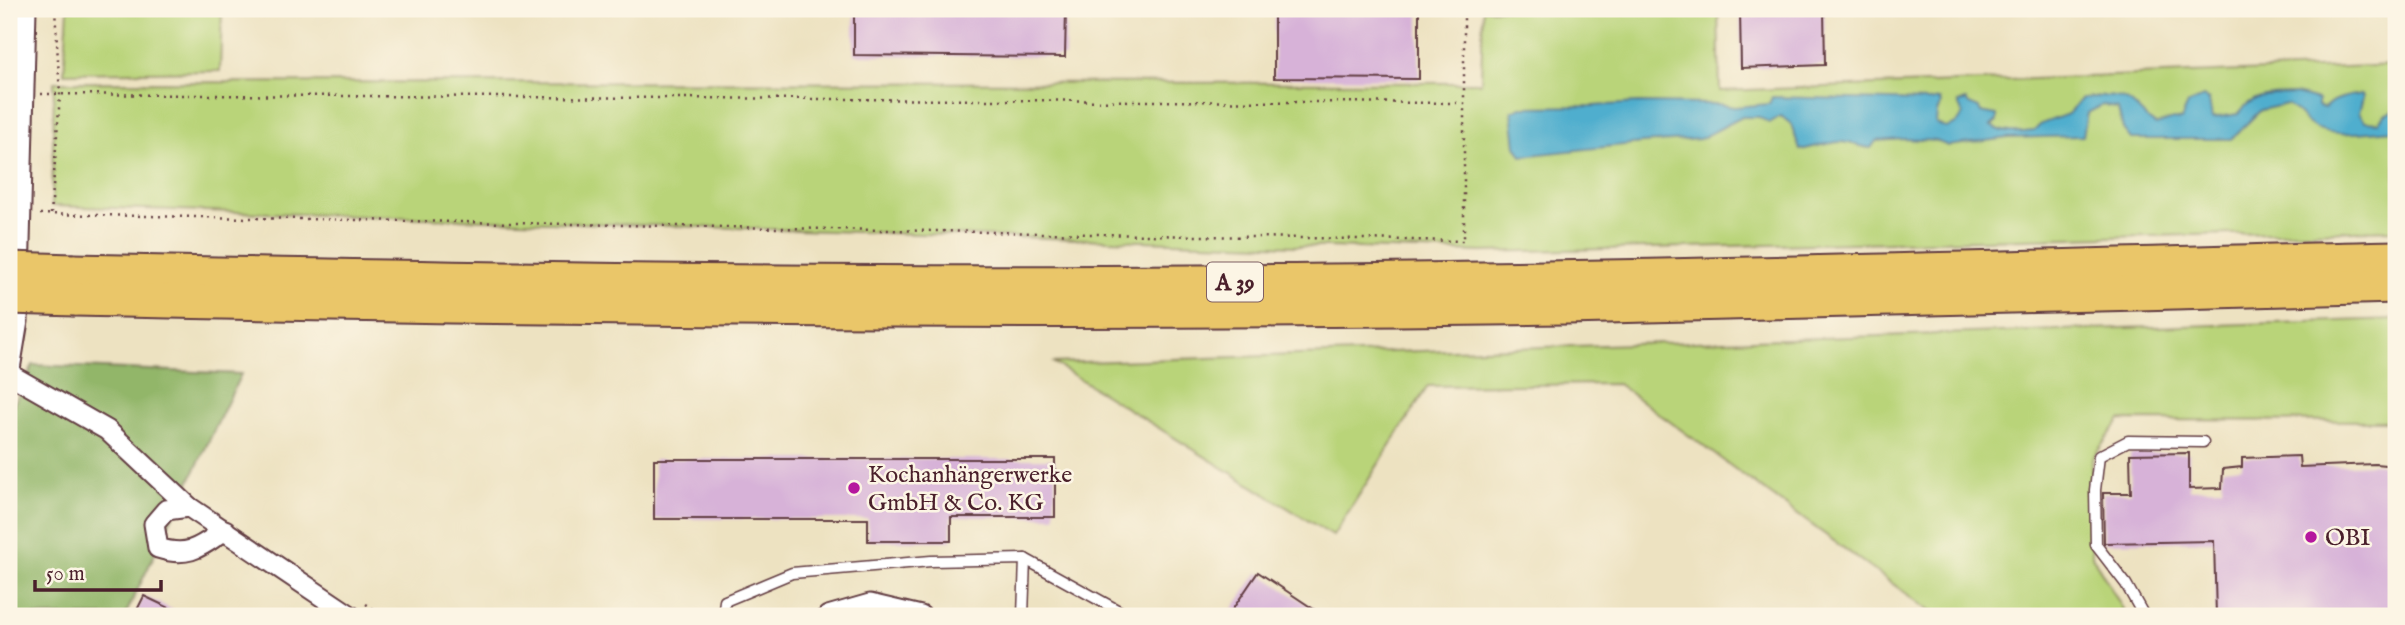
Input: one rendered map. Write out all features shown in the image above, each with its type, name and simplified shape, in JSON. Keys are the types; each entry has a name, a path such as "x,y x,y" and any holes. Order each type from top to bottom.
{"highway":[{"name":"A 39","path":"9,297 74,285 1197,282 1888,271 2396,258"},
{"name":"A 39","path":"9,269 74,285 698,310 1196,310 1674,305 2396,286"}],"street":[{"path":"26,9 18,321 9,375 107,430 189,507 351,616"},
{"path":"189,507 166,510 154,524 158,548 177,554 200,547 225,530"},
{"path":"828,616 870,604 921,616"}],"lane":[{"path":"2144,616 2126,584 2096,545 2095,490 2099,456 2128,441 2203,442"},
{"path":"1023,616 1025,559"},
{"path":"723,616 725,601 792,573 931,561 1025,559 1128,616"}],"path":[{"path":"51,214 60,95 55,9"},
{"path":"20,214 1464,241 1464,9"},
{"path":"23,94 1463,103"}],"green space":[{"path":"68,9 222,9 220,71 64,73"},
{"path":"1483,9 1718,9 1720,91 2396,65 2396,230 1482,252 52,206 54,82 1481,83"},
{"path":"2396,319 2396,421 2120,420 2092,459 2092,556 2127,616 1937,616 1618,384 1428,386 1333,536 1054,363"},
{"path":"33,365 241,374 125,616 9,616 9,414"}],"water":[{"path":"2296,94 2318,100 2318,106 2324,108 2336,100 2362,94 2359,113 2365,121 2378,122 2386,114 2396,110 2396,130 2341,133 2320,130 2287,104 2261,110 2231,139 2131,139 2123,129 2118,109 2103,105 2087,113 2083,136 2008,138 1948,146 1936,141 1905,139 1876,141 1871,148 1838,142 1800,150 1791,124 1781,116 1769,123 1759,117 1742,117 1700,139 1522,156 1516,146 1512,111 1521,107 1637,103 1718,104 1734,107 1769,104 1772,97 1929,101 1940,99 1936,123 1945,128 1958,122 1963,113 1958,103 1966,100 1981,112 1997,115 1997,121 1991,126 2007,132 2017,132 2034,131 2041,124 2068,114 2082,98 2107,96 2126,100 2156,125 2173,119 2181,120 2188,104 2203,97 2209,100 2212,118 2238,114 2251,102 2264,96"}],"building":[{"path":"854,9 1066,9 1065,57 854,55"},
{"path":"1274,9 1419,9 1419,79 1274,78"},
{"path":"1740,9 1824,9 1825,65 1741,68"},
{"name":"OBI","path":"2189,453 2189,489 2222,488 2223,469 2242,467 2242,458 2299,456 2300,467 2375,464 2396,466 2396,607 2388,616 2216,616 2214,541 2104,543 2103,493 2131,493 2130,454"},
{"name":"Kochanhängerwerke GmbH & Co. KG","path":"654,459 1055,459 1055,517 951,517 951,541 868,541 868,519 654,519"},
{"path":"1258,572 1324,616 1228,616"},
{"path":"144,596 186,616 134,616"}],"place":[{"name":"Kochanhängerwerke GmbH & Co. KG","path":"854,488"},
{"name":"OBI","path":"2311,537"}]}
